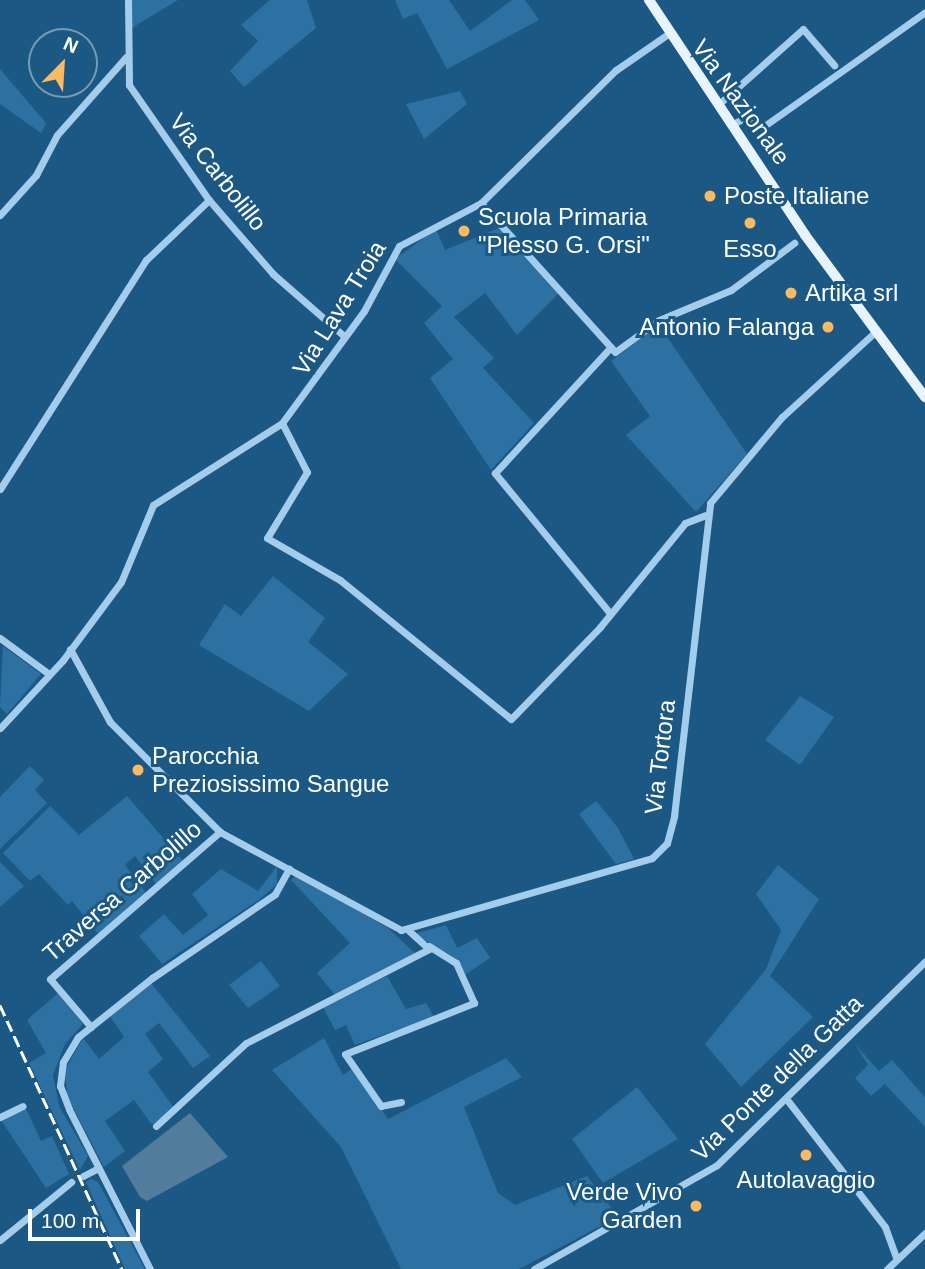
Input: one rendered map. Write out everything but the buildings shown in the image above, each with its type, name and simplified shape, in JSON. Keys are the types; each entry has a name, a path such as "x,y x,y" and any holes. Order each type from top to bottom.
{"main road":[{"name":"Via Nazionale","path":"654,2 668,34 735,122 799,240 925,397"}],"street":[{"name":"Via Carbolillo","path":"128,0 126,57 129,85 209,200 273,274 344,336"},
{"path":"735,122 744,118 760,129 925,12"},
{"path":"720,103 803,29 834,65"},
{"name":"Via Lava Troia","path":"0,728 70,649 121,582 153,505 282,423 344,336 399,246 481,203 616,70 668,34"},
{"path":"0,215 36,175 57,135 126,57"},
{"path":"0,489 146,260 209,200"},
{"path":"481,203 615,352 659,320 731,290 799,240"},
{"name":"Via Tortora","path":"408,932 662,850 674,816 706,514 714,495 766,435 875,332"},
{"path":"609,612 495,473 611,347"},
{"path":"282,423 307,472 267,538 340,580 511,719 609,612 685,523 706,514"},
{"path":"0,638 49,674"},
{"path":"70,649 110,722 220,832 408,932 456,963 474,1003 345,1054 381,1105 401,1102"},
{"name":"Traversa Carbolillo","path":"91,1027 50,979 220,832"},
{"path":"150,1269 97,1169 60,1086 68,1048 192,948 275,894 289,869"},
{"path":"156,1126 246,1043 418,958 429,946"},
{"name":"Via Ponte della Gatta","path":"534,1269 696,1181 788,1101 925,961"},
{"path":"788,1101 885,1227 896,1258"},
{"path":"0,1116 23,1106"},
{"path":"83,1176 97,1169"},
{"path":"0,1240 71,1182"},
{"path":"887,1269 925,1233"}],"shaded area":[{"path":"130,0 178,0 130,29"},
{"path":"270,0 307,0 316,28 244,87 230,71 258,41 241,25"},
{"path":"395,0 449,0 470,31 512,0 525,0 539,20 447,69 417,13 403,19"},
{"path":"0,69 46,123 41,133 0,104"},
{"path":"460,91 467,104 424,139 406,104"},
{"path":"499,228 559,293 517,335 485,293 454,317 494,358 483,368 534,423 491,470 430,378 453,359 424,323 442,306 395,259 436,229 445,250"},
{"path":"659,325 747,454 696,512 626,435 650,416 611,361"},
{"path":"273,576 325,618 308,642 348,674 309,711 199,645 225,604 241,616"},
{"path":"3,646 41,674 7,714 0,707"},
{"path":"800,696 834,717 800,765 765,740"},
{"path":"30,766 44,780 35,790 47,803 0,849 0,797"},
{"path":"127,796 184,862 156,884 135,856 125,865 146,893 98,934 72,901 68,905 39,874 30,881 3,853 50,806 79,835"},
{"path":"596,801 618,828 634,859 616,864 579,814"},
{"path":"0,862 24,886 0,907"},
{"path":"778,865 819,899 770,976 813,1017 741,1087 705,1044 766,969 781,930 756,894"},
{"path":"277,866 277,884 260,899 162,964 139,936 164,914 183,935 208,915 192,894 221,869 258,891"},
{"path":"297,875 388,928 418,956 336,996 317,973 350,943 291,880"},
{"path":"446,925 457,948 477,938 490,958 466,974 451,955 414,934"},
{"path":"261,961 280,986 248,1008 229,985"},
{"path":"387,976 406,1009 426,1003 434,1017 355,1045 346,1025 335,1030 323,1007"},
{"path":"151,983 210,1056 193,1068 159,1023 145,1034 163,1059 148,1072 174,1108 152,1125 134,1100 105,1121 125,1151 104,1167 67,1096 65,1070 83,1038 99,1059 124,1037 110,1016"},
{"path":"58,993 83,1024 65,1044 53,1075 59,1106 88,1156 80,1170 29,1063 46,1053 27,1020"},
{"path":"324,1038 343,1075 352,1069 388,1119 506,1058 522,1077 464,1107 498,1193 515,1205 587,1176 618,1217 519,1269 401,1269 341,1147 272,1070"},
{"path":"855,1044 879,1071 892,1060 925,1097 925,1127 885,1084 871,1096 855,1078 868,1065"},
{"path":"637,1087 678,1139 603,1183 572,1139"},
{"path":"26,1109 41,1141 52,1136 69,1174 46,1188 1,1120"},
{"path":"190,1113 228,1157 147,1201 140,1197 122,1166"},
{"path":"91,1179 98,1182 145,1269 125,1269 86,1182"}],"railway":[{"path":"0,1005 122,1269"}],"place":[{"name":"Poste Italiane","path":"710,196"},
{"name":"Esso","path":"750,223"},
{"name":"Scuola Primaria \"Plesso G. Orsi\"","path":"464,231"},
{"name":"Artika srl","path":"791,293"},
{"name":"Antonio Falanga","path":"828,327"},
{"name":"Parocchia Preziosissimo Sangue","path":"138,770"},
{"name":"Autolavaggio","path":"806,1155"},
{"name":"Verde Vivo Garden","path":"696,1206"}]}
